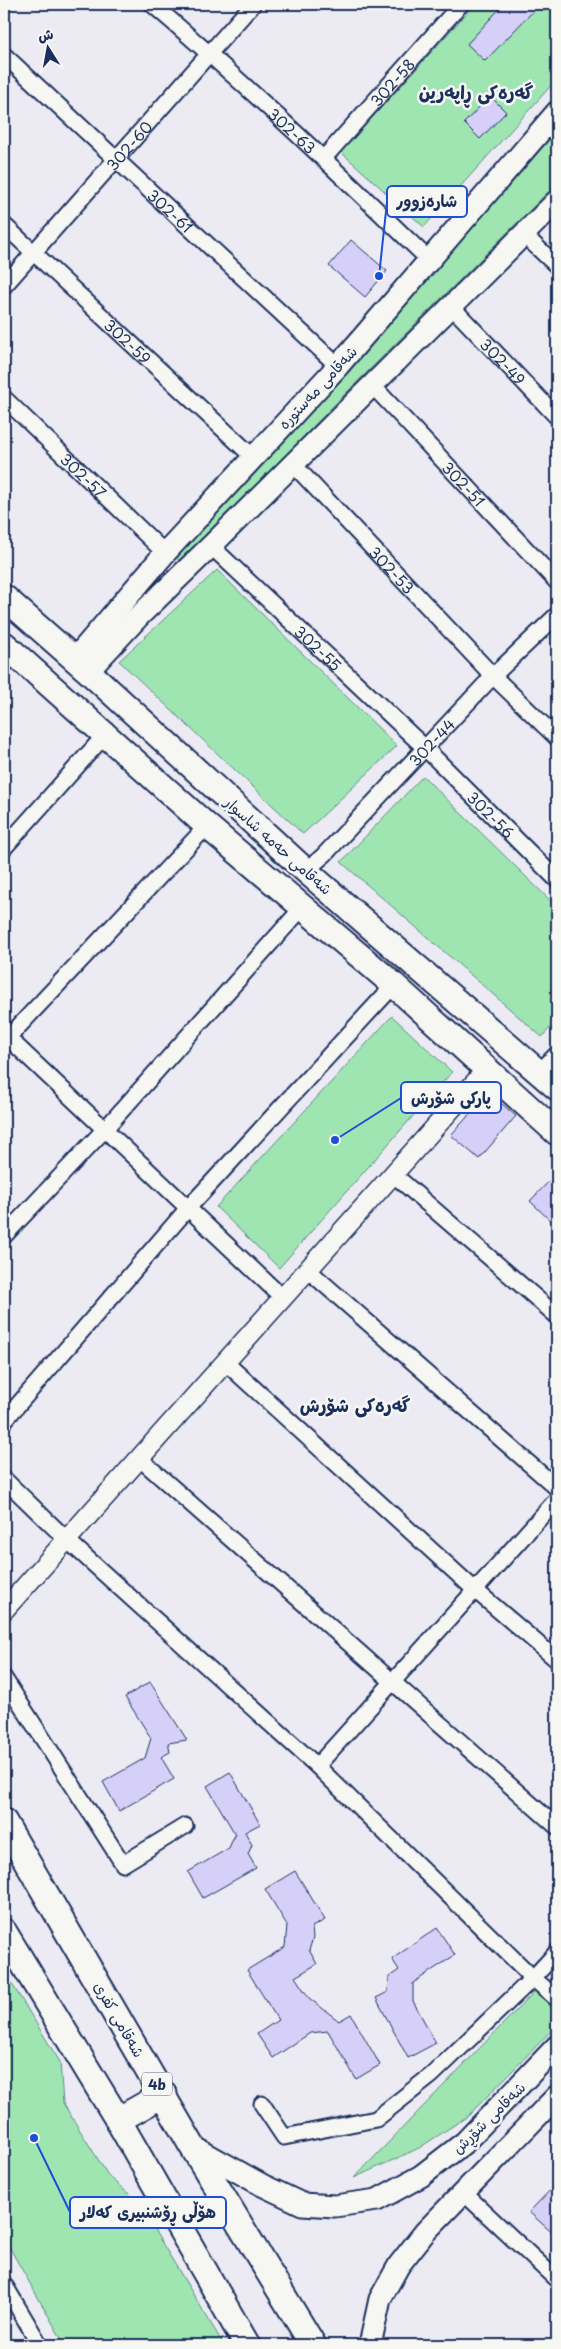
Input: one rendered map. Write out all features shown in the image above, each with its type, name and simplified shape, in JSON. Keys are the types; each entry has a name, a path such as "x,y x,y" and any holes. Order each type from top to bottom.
{"highway":[{"name":"شەقامی کفری","path":"4,1822 164,2094 192,2146 313,2345"},
{"path":"4,1932 118,2120 247,2345"},
{"path":"118,2120 164,2094"}],"main road":[{"name":"شەقامی مەستورە","path":"81,666 123,602 165,552 252,456 338,366 557,112"},
{"path":"81,666 138,617 211,546 557,201"},
{"name":"شەقامی حەمە شاسوار","path":"4,597 306,871 557,1088"},
{"path":"123,602 138,617"},
{"name":"شەقامی حەمە شاسوار","path":"4,644 207,826 394,985 557,1133"},
{"name":"شەقامی شۆڕش","path":"192,2146 262,2186 302,2204 335,2206 377,2200 421,2176 465,2142 557,2046"},
{"path":"370,2345 380,2299 399,2265 425,2232 557,2096"},
{"path":"465,2142 489,2166"}],"street":[{"name":"302-63","path":"152,4 210,53 324,158 430,261"},
{"name":"302-60","path":"4,286 253,4"},
{"name":"302-58","path":"324,158 461,4"},
{"name":"302-61","path":"4,55 338,366"},
{"name":"302-59","path":"4,224 252,456"},
{"path":"523,234 557,266"},
{"name":"302-49","path":"451,306 557,417"},
{"name":"302-51","path":"372,385 557,582"},
{"name":"302-57","path":"4,398 165,552"},
{"name":"302-53","path":"293,464 493,676 557,738"},
{"name":"302-55","path":"211,546 425,748"},
{"name":"302-44","path":"306,871 493,676 557,615"},
{"path":"7,839 105,735"},
{"name":"302-56","path":"425,748 557,880"},
{"path":"207,826 5,1038 189,1207 283,1298"},
{"path":"4,1236 105,1129 294,918 302,906"},
{"path":"4,1420 189,1207 394,985"},
{"path":"539,1072 557,1054"},
{"path":"4,1610 487,1069"},
{"path":"393,1174 557,1316"},
{"path":"308,1270 557,1488"},
{"path":"225,1362 475,1590 557,1660"},
{"path":"139,1458 391,1683 557,1827"},
{"path":"4,1479 67,1540 317,1766 533,1978 557,1999"},
{"path":"317,1766 557,1499"},
{"path":"4,1678 124,1864 185,1826"},
{"path":"262,2104 284,2137 376,2119 432,2075 533,1978 557,1952"},
{"path":"464,2193 557,2280"},
{"path":"4,2284 40,2345"}],"green space":[{"path":"475,4 557,4 557,79 424,227 341,152"},
{"path":"557,129 557,183 339,400 182,562 176,558"},
{"path":"217,570 397,746 303,834 119,661"},
{"path":"423,776 557,907 557,1020 542,1037 341,862"},
{"path":"392,1016 452,1072 279,1268 216,1207"},
{"path":"4,1971 60,2062 63,2103 109,2177 136,2200 224,2345 65,2345 4,2238"},
{"path":"535,1991 557,2011 557,2025 468,2116 419,2148 354,2178"}],"building":[{"path":"504,4 540,4 485,61 467,44"},
{"path":"490,96 506,112 480,139 464,123"},
{"path":"351,240 387,271 365,297 329,266"},
{"path":"489,1093 516,1116 479,1159 451,1135"},
{"path":"557,1173 557,1227 530,1201"},
{"path":"150,1682 187,1740 168,1743 170,1752 161,1757 174,1779 119,1811 103,1782 145,1758 151,1738 125,1697"},
{"path":"230,1772 260,1824 245,1832 252,1845 248,1854 256,1868 203,1898 188,1872 229,1848 235,1834 207,1786"},
{"path":"295,1871 325,1920 312,1927 313,1938 309,1950 317,1964 295,1977 309,1998 339,2021 351,2014 380,2065 356,2079 328,2031 310,2033 273,2058 257,2034 278,2020 247,1970 285,1947 287,1925 265,1889"},
{"path":"437,1928 455,1955 413,1983 413,2001 436,2043 408,2058 376,1998 388,1992 389,1977 399,1970 392,1959"},
{"path":"557,2183 557,2237 529,2212"}],"place":[{"name":"شارەزوور","path":"379,276"},
{"name":"پارکی شۆرش","path":"335,1140"},
{"name":"هۆڵی ڕۆشنبیری کەلار","path":"34,2138"}],"district":[{"name":"گەرەکی ڕاپەرین","path":"476,91"},
{"name":"گەرەکی شۆرش","path":"355,1404"}]}
